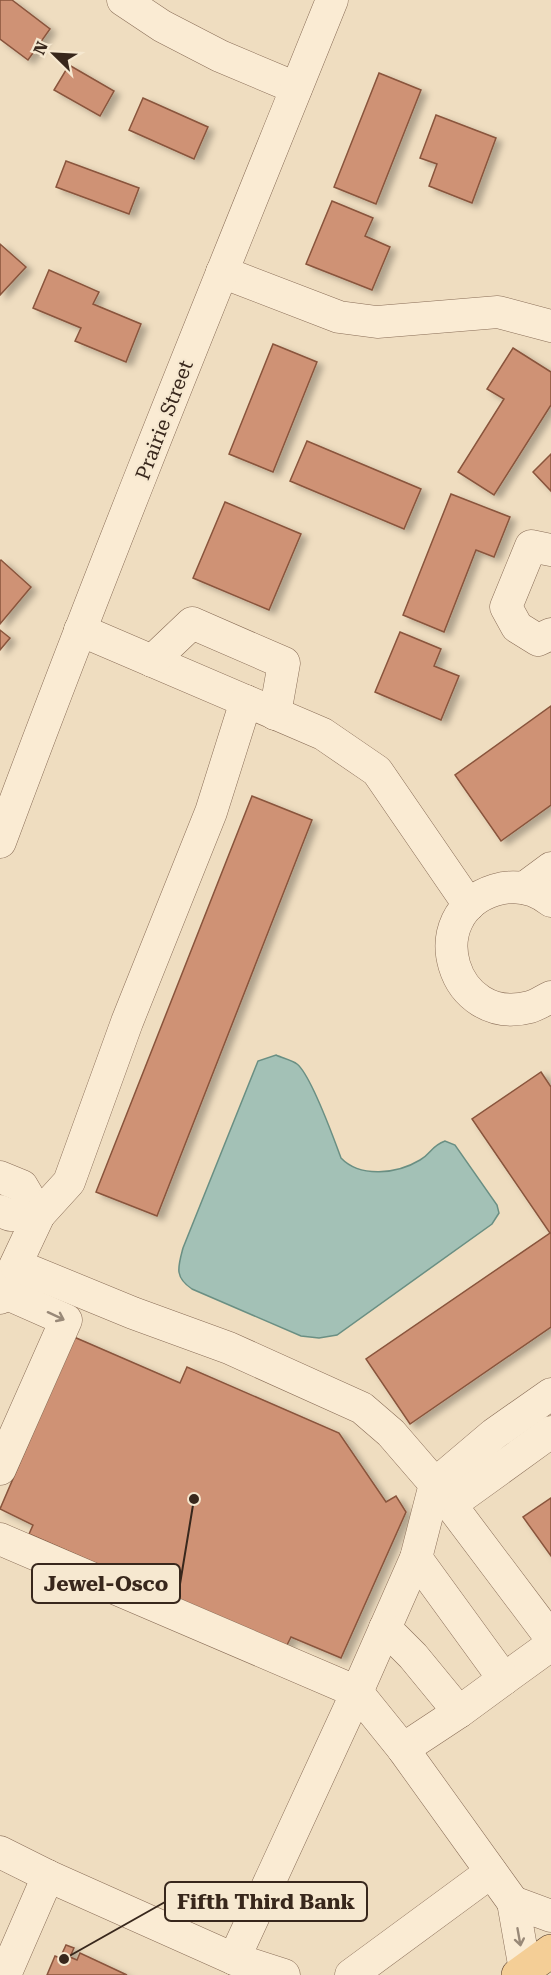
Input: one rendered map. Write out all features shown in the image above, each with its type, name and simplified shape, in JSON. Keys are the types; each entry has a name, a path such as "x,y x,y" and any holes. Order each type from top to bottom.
{"street":[{"path":"123,0 162,26 220,56 296,88"},
{"name":"Prairie Street","path":"0,842 80,630 332,0"},
{"path":"222,272 339,317 377,322 498,312 551,326"},
{"path":"551,550 531,546 507,607 517,627 538,640 551,633"},
{"path":"152,661 192,623 284,663 275,714"},
{"path":"80,630 323,734 377,771 469,905"},
{"path":"6,1285 39,1215 69,1182 127,1022 211,812 246,702"},
{"path":"551,868 538,895 504,887 485,893 469,905 457,922 451,941 452,962 460,981 473,996 491,1006 511,1010 531,1007 551,997"},
{"path":"0,1177 22,1186 39,1215"},
{"path":"0,1211 10,1215 39,1215"},
{"path":"0,1469 66,1320 6,1285"},
{"path":"6,1285 133,1313 229,1348 362,1408 391,1433 443,1495 551,1638"},
{"path":"0,1852 256,1970 357,1692 443,1495 494,1434 551,1394"},
{"path":"443,1495 551,1432"},
{"path":"0,1539 357,1692 403,1749 513,1902 531,1965"},
{"path":"416,1558 504,1678"},
{"path":"385,1628 413,1656 459,1712"},
{"path":"403,1749 459,1712 551,1645"},
{"path":"351,1975 491,1872"},
{"path":"5,1975 48,1876"},
{"path":"513,1902 551,1916"}],"water":[{"path":"276,1055 297,1064 303,1070 322,1108 341,1158 349,1164 368,1171 390,1171 411,1165 445,1141 455,1145 497,1205 499,1213 492,1224 337,1335 319,1338 301,1336 192,1289 180,1276 183,1248 258,1061"}],"building":[{"path":"0,0 12,0 50,29 28,60 0,39"},
{"path":"69,65 114,91 100,116 54,90"},
{"path":"379,73 421,90 376,204 334,187"},
{"path":"143,98 208,127 194,159 129,130"},
{"path":"436,115 496,138 472,203 429,186 437,164 420,158"},
{"path":"66,161 139,188 129,214 56,187"},
{"path":"332,201 373,218 365,236 390,247 372,290 306,264"},
{"path":"0,244 26,267 0,295"},
{"path":"49,270 99,292 93,304 141,324 126,362 75,341 81,328 33,308"},
{"path":"273,344 317,362 273,472 229,454"},
{"path":"513,348 551,372 551,405 494,495 458,472 504,399 487,389"},
{"path":"307,441 421,489 404,529 290,481"},
{"path":"551,454 551,491 533,472"},
{"path":"451,494 510,517 494,557 476,550 444,632 403,615"},
{"path":"225,502 301,534 269,610 193,578"},
{"path":"0,561 31,587 0,624"},
{"path":"0,630 10,638 0,650"},
{"path":"400,632 441,649 434,666 459,676 441,720 375,692"},
{"path":"551,706 551,805 501,841 455,775"},
{"path":"252,796 312,820 157,1216 96,1192"},
{"path":"541,1072 551,1087 551,1327 410,1424 366,1359 550,1233 472,1119"},
{"path":"74,1337 180,1383 187,1367 339,1433 386,1502 396,1496 406,1512 341,1658 291,1637 286,1647 29,1534 33,1525 0,1509"},
{"path":"551,1498 551,1556 523,1517"},
{"path":"66,1945 74,1948 70,1957 77,1960 80,1953 127,1975 47,1975 55,1956 60,1958"}],"place":[{"name":"Jewel-Osco","path":"194,1499"},
{"name":"Fifth Third Bank","path":"64,1959"}]}
